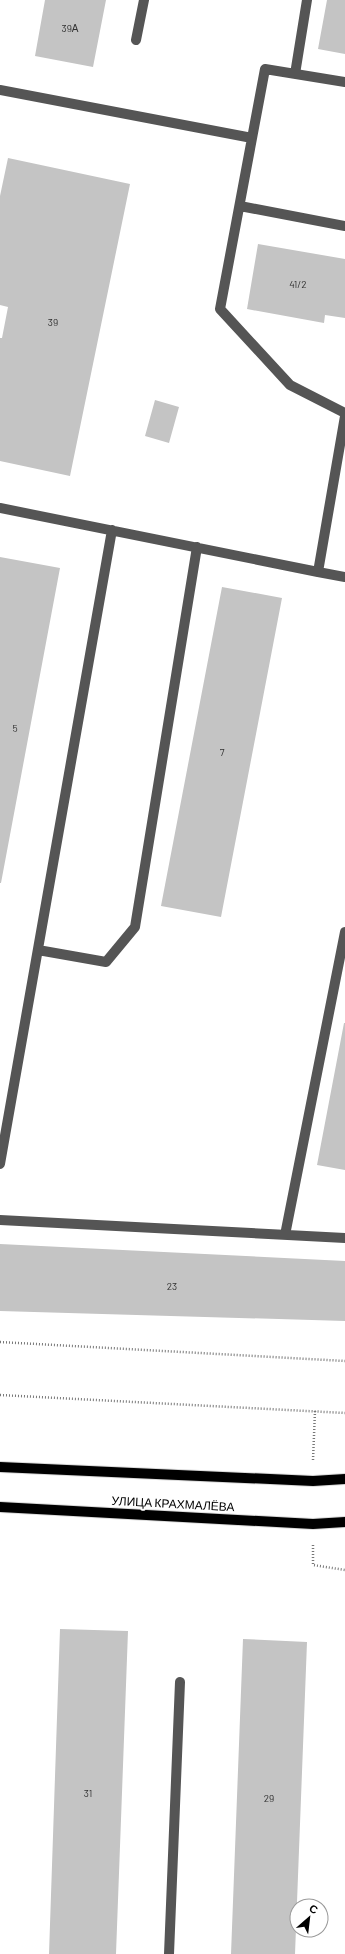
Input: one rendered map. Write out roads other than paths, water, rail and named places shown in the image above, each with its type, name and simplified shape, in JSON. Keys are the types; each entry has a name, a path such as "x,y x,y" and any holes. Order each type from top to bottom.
{"main road":[{"path":"0,1467 312,1481 345,1479"},
{"name":"УЛИЦА КРАХМАЛЁВА","path":"0,1508 312,1524 345,1522"}],"lane":[{"path":"136,40 144,0"},
{"path":"295,74 308,0"},
{"path":"318,572 345,415 290,385 220,310 265,70 345,82"},
{"path":"0,90 252,138"},
{"path":"240,206 345,226"},
{"path":"0,508 345,577"},
{"path":"0,1164 112,530"},
{"path":"38,950 106,962 135,927 197,547"},
{"path":"285,1235 345,932"},
{"path":"0,1220 345,1238"},
{"path":"169,1954 180,1682"}]}
